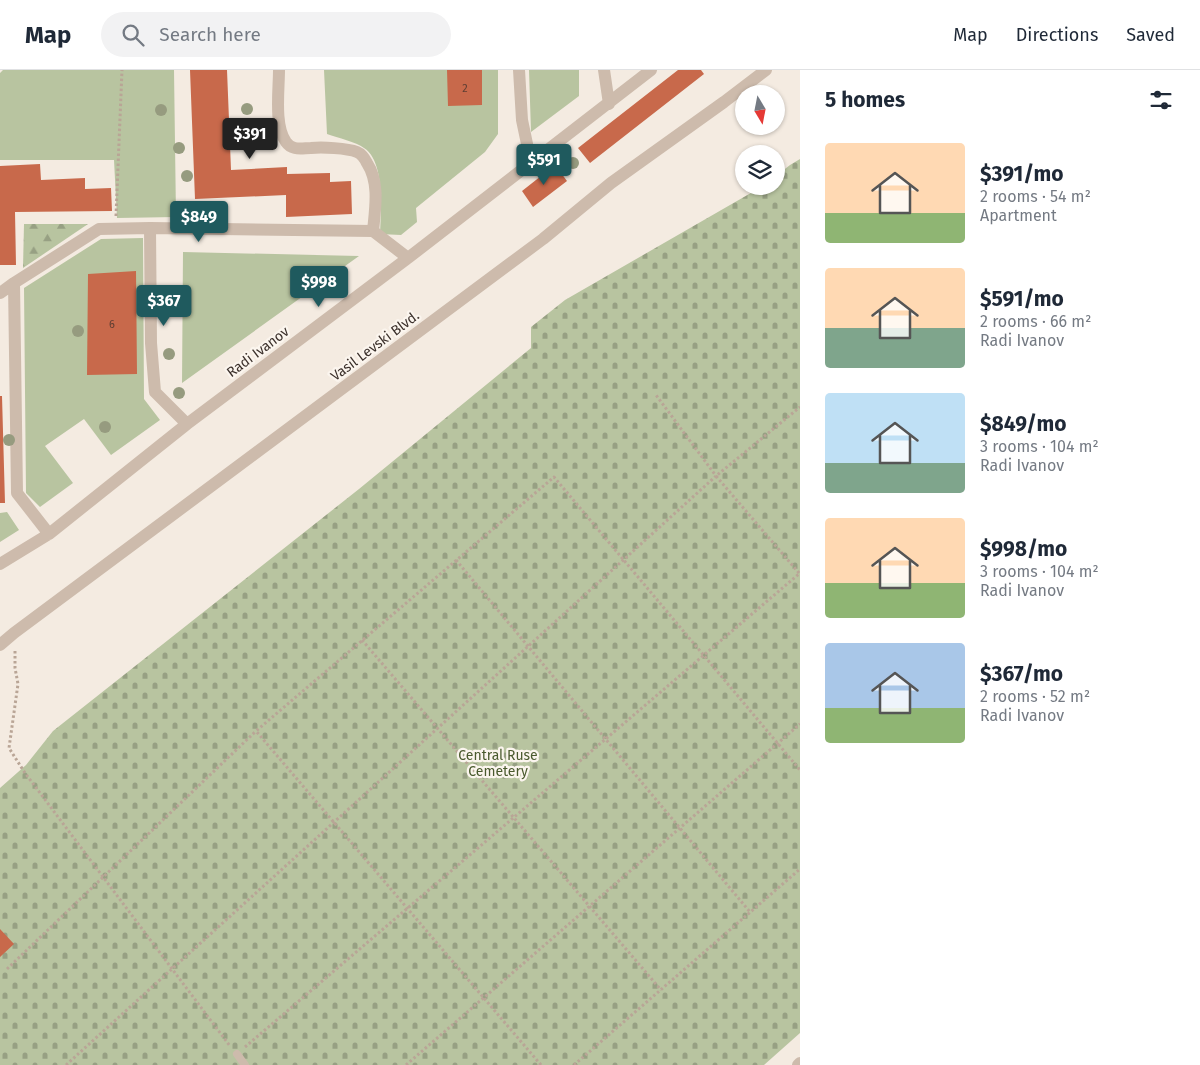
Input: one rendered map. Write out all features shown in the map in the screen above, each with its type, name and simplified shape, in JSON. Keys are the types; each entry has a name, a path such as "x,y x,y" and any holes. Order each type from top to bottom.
{"street":[{"path":"279,70 279,122 285,141 290,147 336,149 357,152 363,156 375,182 373,231"},
{"path":"519,70 522,120 531,163"},
{"path":"604,70 609,104"},
{"name":"Radi Ivanov","path":"0,564 49,534 187,424 408,258 652,70"},
{"name":"Vasil Levski Blvd.","path":"0,645 543,239 611,183 766,70"},
{"path":"150,228 151,343 155,392 187,424"},
{"path":"0,293 99,229 373,231 408,258"},
{"path":"14,283 17,494 49,534"}],"lane":[{"path":"237,1054 246,1065"}],"path":[{"path":"116,229 122,70"},
{"path":"14,633 15,668 18,684 9,748 25,773 237,1054 800,573 716,476 656,395"},
{"path":"66,1065 716,476 800,407"},
{"path":"7,970 256,731 554,477 800,770"},
{"path":"456,560 750,912"},
{"path":"362,640 661,990"},
{"path":"406,1065 800,724"},
{"path":"256,731 541,1065"},
{"path":"574,1065 800,869"}],"green space":[{"path":"3,70 174,70 176,217 117,218 114,160 0,160 0,73"},
{"path":"324,70 498,70 498,134 485,152 416,208 417,222 401,235 380,234 380,187 376,164 371,154 361,146 327,134"},
{"path":"529,70 579,70 579,96 531,132"},
{"name":"Central Ruse Cemetery","path":"800,159 800,1033 764,1065 0,1065 0,788 26,765 53,731 359,489 531,348 531,327 565,300 747,195 785,195 785,169"},
{"path":"24,224 88,224 23,268"},
{"path":"143,238 144,399 160,420 111,455 84,419 45,446 73,483 40,507 26,493 24,288 101,239"},
{"path":"183,252 359,256 182,383"},
{"path":"7,512 19,530 0,542 0,513"}],"building":[{"path":"190,70 227,70 231,170 287,167 287,174 330,173 330,182 351,181 352,214 286,217 286,195 195,199"},
{"path":"447,70 482,70 482,105 448,106"},
{"path":"678,70 701,70 704,74 590,163 578,148"},
{"path":"40,164 41,180 85,178 85,189 111,188 112,211 15,212 16,265 0,265 0,166"},
{"path":"555,165 567,181 533,207 522,191"},
{"path":"136,271 137,374 87,375 88,274"},
{"path":"0,396 2,396 5,503 0,503"},
{"path":"0,929 14,944 0,957"}]}
